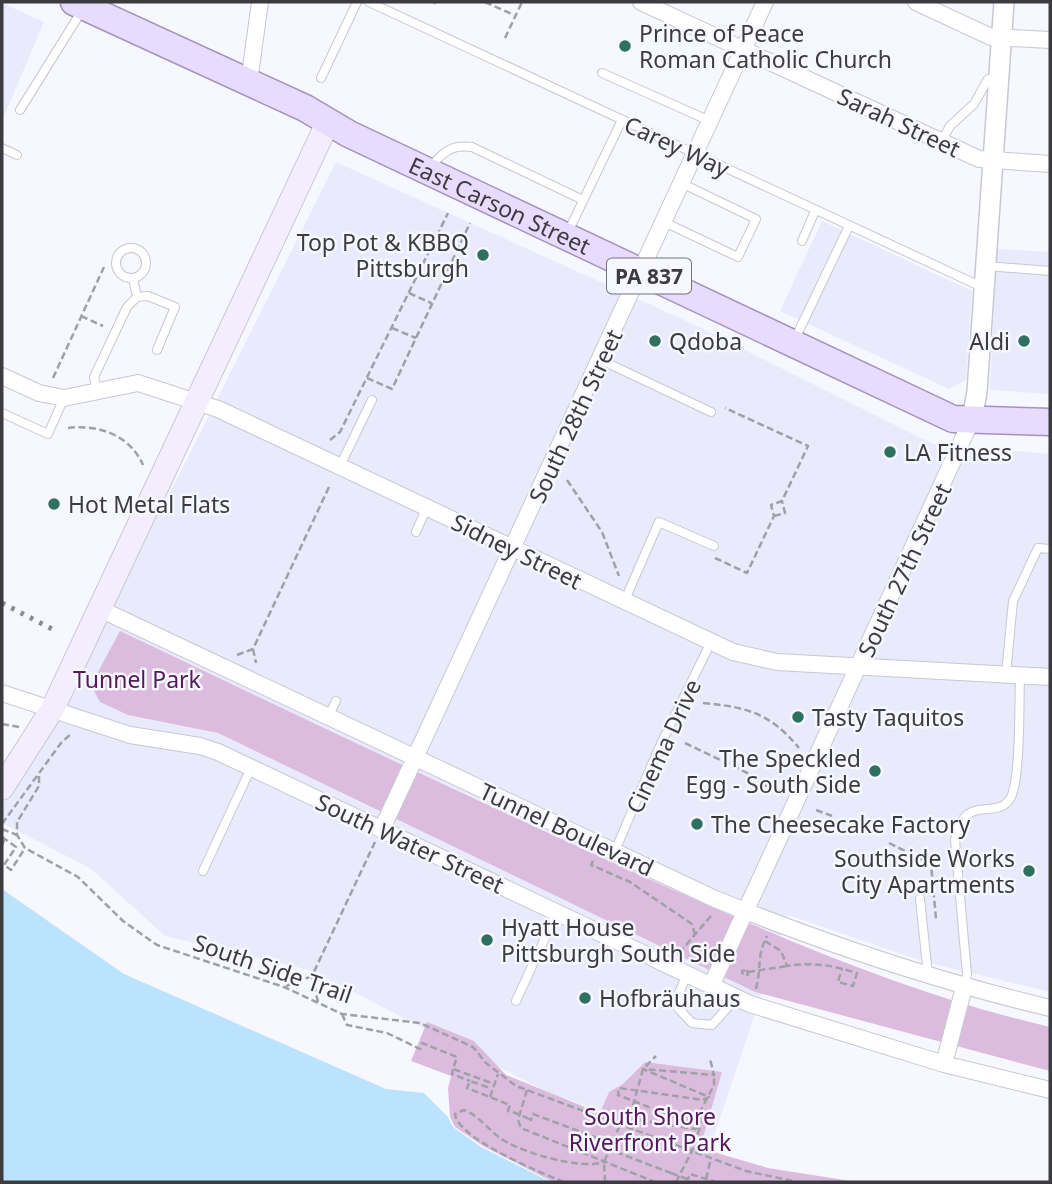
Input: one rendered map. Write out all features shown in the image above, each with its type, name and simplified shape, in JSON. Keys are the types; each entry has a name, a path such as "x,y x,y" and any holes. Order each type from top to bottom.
{"main road":[{"name":"East Carson Street","path":"85,5 249,82 426,171 953,419 1050,422"},
{"path":"2,788 53,708 328,122"}],"street":[{"path":"249,82 260,2"},
{"name":"Sarah Street","path":"640,2 979,159 1050,164"},
{"name":"South 28th Street","path":"379,835 765,2"},
{"path":"916,2 991,37 1050,40"},
{"name":"South 27th Street","path":"711,986 972,419 986,267 1004,2"},
{"name":"Sidney Street","path":"2,376 39,393 64,398 138,383 218,409 733,652 777,662 1050,677"},
{"name":"Tunnel Boulevard","path":"100,609 746,912 964,987 1050,1009"},
{"name":"South Water Street","path":"2,693 130,735 200,746 251,768 379,835 557,912 736,998 944,1064 1050,1090"},
{"path":"944,1064 964,987"}],"lane":[{"path":"321,78 357,2"},
{"name":"Carey Way","path":"369,2 984,289"},
{"path":"20,110 85,5"},
{"path":"603,73 710,121"},
{"path":"941,142 950,126 974,104 988,79 999,80"},
{"path":"566,236 622,120"},
{"path":"426,171 448,148 460,145 472,147 583,200"},
{"path":"2,148 17,155"},
{"path":"664,222 738,257 756,219 681,183"},
{"path":"802,241 815,211"},
{"path":"793,344 849,226"},
{"path":"986,267 1050,271"},
{"path":"133,278 137,297"},
{"path":"97,390 94,377 127,307 137,297 148,296 175,307 157,350"},
{"path":"601,360 711,412"},
{"path":"2,413 48,434 64,398"},
{"path":"340,466 372,400"},
{"path":"416,531 427,507"},
{"path":"624,602 660,522 714,546"},
{"path":"964,987 967,975 955,840 958,825 969,813 999,807 1010,800 1016,778 1013,601 1038,548 1050,549"},
{"name":"Cinema Drive","path":"615,851 657,750 711,642"},
{"path":"328,717 336,701"},
{"path":"203,871 251,768"},
{"path":"920,899 928,975"},
{"path":"516,1001 557,912"},
{"path":"687,975 678,995 678,1008 692,1023 712,1025 736,998"}],"path":[{"path":"485,2 515,16"},
{"path":"505,38 522,2"},
{"path":"330,440 340,432 448,213"},
{"path":"367,378 393,389 470,223"},
{"path":"51,381 104,267"},
{"path":"408,293 432,303"},
{"path":"81,316 104,326"},
{"path":"392,328 416,338"},
{"path":"725,408 808,446 782,501 785,513 774,516"},
{"path":"68,428 89,426 117,436 134,450 143,465"},
{"path":"567,480 602,532 619,576"},
{"path":"257,668 253,649 329,487"},
{"path":"711,556 747,573 774,516 771,505 782,501"},
{"path":"232,657 253,649"},
{"path":"703,703 736,706 779,724 799,748"},
{"path":"2,724 14,725"},
{"path":"39,776 39,786 19,815 17,835 2,828 61,743 76,730"},
{"path":"55,739 61,743"},
{"path":"685,743 778,792"},
{"path":"816,810 832,816"},
{"name":"South Side Trail","path":"17,835 25,848 78,877 123,921 157,945 284,987 342,1014 420,1023 473,1047 485,1063 527,1090 746,1171 797,1182"},
{"path":"318,1003 312,976 379,835"},
{"path":"2,838 16,850 4,865 11,870 25,848"},
{"path":"2,838 6,841 2,846"},
{"path":"595,857 592,865 629,882 692,924 695,935"},
{"path":"677,956 706,926 712,913"},
{"path":"754,995 761,971 758,954 767,936"},
{"path":"765,941 781,951 787,966"},
{"path":"748,972 821,962 842,968 857,973 853,986 838,982 842,968"},
{"path":"284,987 312,976"},
{"path":"342,1014 347,1025 387,1032 420,1049 422,1044 457,1057 453,1069 452,1074 487,1087 489,1082 453,1069"},
{"path":"605,1182 604,1163 620,1125 631,1113 643,1069 656,1056"},
{"path":"676,1182 692,1151 700,1127 701,1110 714,1085 710,1059"},
{"path":"643,1069 714,1075"},
{"path":"643,1069 709,1097"},
{"path":"490,1097 498,1073"},
{"path":"470,1081 467,1088 510,1105 508,1111 531,1119 533,1114 600,1139 598,1146 684,1178 688,1179 690,1174 716,1182"},
{"path":"700,1127 618,1096 619,1088 703,1100 709,1097"},
{"path":"527,1090 517,1120 521,1128 655,1182"},
{"path":"564,1182 495,1149 460,1127 455,1114 464,1110 472,1113 492,1132 520,1148 584,1165 604,1163"},
{"path":"620,1125 633,1119 694,1129 700,1127"},
{"path":"706,1179 711,1158"}],"shaded area":[{"path":"2,3 44,22 2,121"},
{"path":"336,162 695,325 933,444 1050,454 1050,992 925,962 788,915 710,1148 547,1092 313,971 165,936 90,868 2,823 2,801 179,475"},
{"path":"822,221 972,291 966,380 949,389 780,311"},
{"path":"997,249 1050,252 1050,394 990,390"}],"green space":[{"name":"Tunnel Park","path":"120,631 490,806 774,934 938,996 1050,1027 1050,1071 755,992 218,733 128,715 100,702 91,685"},
{"name":"South Shore Riverfront Park","path":"427,1022 474,1041 506,1075 600,1113 609,1092 623,1084 645,1062 722,1072 700,1148 768,1168 857,1182 553,1182 483,1146 455,1127 450,1117 448,1088 451,1076 411,1061"}],"water":[{"path":"2,889 124,974 386,1089 424,1093 448,1117 453,1127 481,1147 551,1182 2,1182"}],"railway":[{"path":"2,603 54,630"}],"place":[{"name":"Prince of Peace Roman Catholic Church","path":"625,46"},
{"name":"Top Pot & KBBQ Pittsburgh","path":"483,255"},
{"name":"Qdoba","path":"655,341"},
{"name":"Aldi","path":"1024,341"},
{"name":"LA Fitness","path":"890,452"},
{"name":"Hot Metal Flats","path":"54,504"},
{"name":"Tasty Taquitos","path":"798,717"},
{"name":"The Speckled Egg - South Side","path":"875,771"},
{"name":"The Cheesecake Factory","path":"697,824"},
{"name":"Southside Works City Apartments","path":"1029,871"},
{"name":"Hyatt House Pittsburgh South Side","path":"487,940"},
{"name":"Hofbräuhaus","path":"585,998"}]}
